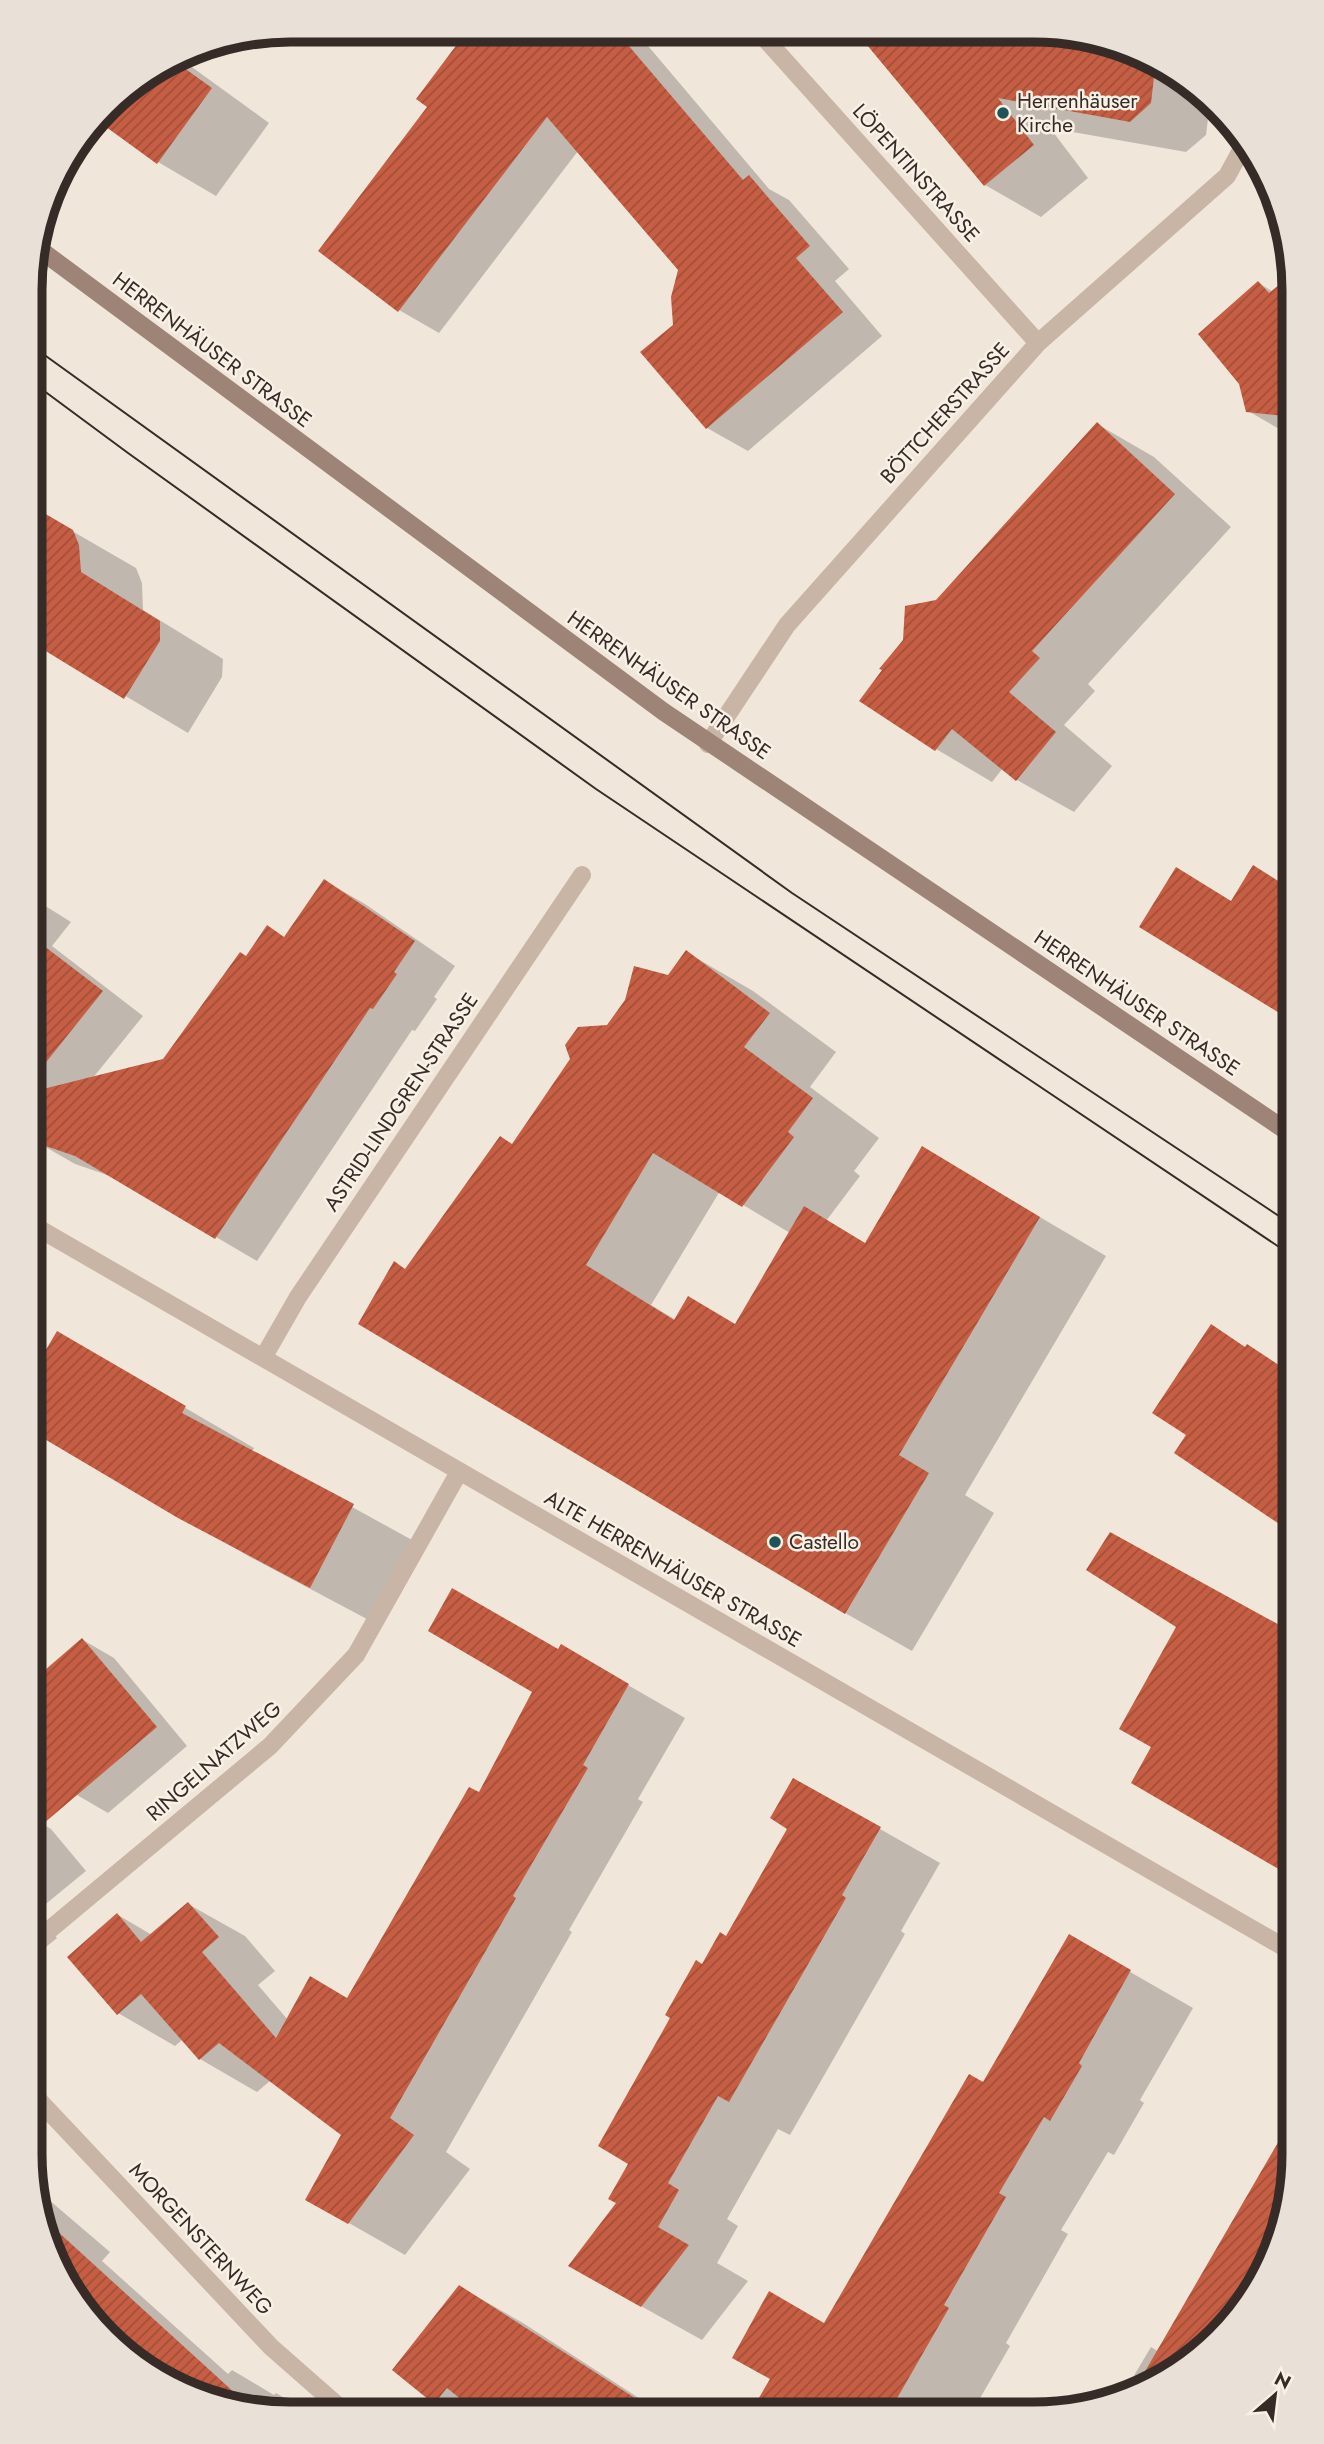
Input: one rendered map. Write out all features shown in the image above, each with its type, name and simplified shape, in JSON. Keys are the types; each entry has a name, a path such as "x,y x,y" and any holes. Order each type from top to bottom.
{"street":[{"name":"LÖPENTINSTRASSE","path":"768,42 1038,343"},
{"name":"BÖTTCHERSTRASSE","path":"708,744 787,625 1038,343 1227,176 1240,152"},
{"name":"HERRENHÄUSER STRASSE","path":"45,253 708,744 1282,1128"},
{"name":"ASTRID-LINDGREN-STRASSE","path":"263,1358 298,1297 582,874"},
{"name":"ALTE HERRENHÄUSER STRASSE","path":"42,1230 1282,1947"},
{"name":"RINGELNATZWEG","path":"42,1936 270,1746 356,1655 459,1472"},
{"name":"MORGENSTERNWEG","path":"42,2104 271,2347 334,2402"}],"building":[{"name":"Herrenhäuser Kirche","path":"865,42 1066,44 1114,55 1148,70 1154,77 1151,103 1130,122 998,98 1034,145 984,186"},
{"path":"458,43 626,43 743,180 749,175 810,246 796,258 843,312 706,429 640,352 673,325 671,297 678,270 547,117 398,312 318,251 427,107 416,99"},
{"path":"183,67 212,88 157,164 104,126 139,93"},
{"path":"1258,281 1269,293 1282,283 1282,416 1246,412 1239,384 1198,334"},
{"path":"1097,422 1175,494 1032,651 1040,658 1009,692 1056,732 1016,781 952,729 935,751 859,701 882,670 879,669 903,640 905,606 936,600"},
{"path":"42,512 73,530 79,545 81,572 160,621 160,641 124,699 42,649"},
{"path":"1253,865 1282,883 1282,1015 1139,927 1176,867 1231,901"},
{"path":"324,879 415,941 394,972 397,974 373,1009 370,1008 215,1239 75,1156 42,1145 42,1089 163,1059 240,952 246,956 267,925 284,937"},
{"path":"42,944 103,991 42,1067"},
{"path":"686,950 770,1013 744,1047 813,1098 788,1132 794,1137 742,1207 653,1153 586,1265 674,1320 688,1296 735,1324 804,1206 865,1243 922,1146 1040,1217 899,1455 929,1473 845,1614 358,1324 394,1261 405,1269 500,1136 512,1144 570,1059 565,1045 578,1027 607,1025 625,1000 634,966 668,975"},
{"path":"1211,1324 1282,1367 1282,1526 1174,1453 1186,1435 1152,1413"},
{"path":"57,1331 186,1406 182,1413 354,1504 310,1588 178,1518 42,1438 42,1356"},
{"path":"1110,1532 1282,1626 1282,1871 1131,1783 1151,1747 1119,1729 1176,1627 1086,1570"},
{"path":"452,1588 558,1649 561,1644 629,1684 583,1765 588,1768 513,1896 516,1898 390,2118 414,2135 348,2224 305,2200 341,2135 219,2043 199,2060 141,1994 117,2015 67,1957 117,1913 141,1942 188,1902 219,1937 202,1952 276,2038 310,1976 347,1998 469,1787 479,1792 532,1692 428,1631"},
{"path":"82,1638 157,1727 42,1825 42,1673"},
{"path":"793,1778 881,1827 842,1895 846,1898 729,2102 718,2096 668,2183 679,2190 658,2227 689,2245 641,2307 568,2266 616,2203 608,2199 628,2164 598,2146 670,2018 665,2015 696,1960 702,1964 720,1932 726,1936 787,1829 770,1818"},
{"path":"1069,1934 1131,1970 1079,2063 1082,2066 1050,2121 1044,2117 999,2193 1006,2197 944,2305 949,2308 895,2402 756,2402 770,2379 732,2358 769,2291 824,2323 969,2074 983,2082"},
{"path":"1282,2136 1280,2186 1274,2218 1249,2278 1231,2305 1198,2340 1172,2360 1142,2377"},
{"path":"56,2230 239,2396 210,2389 166,2369 126,2340 84,2292 54,2232"},
{"path":"459,2285 641,2402 464,2402 447,2388 436,2402 432,2402 392,2370"}],"tram line":[{"path":"42,353 792,893 1282,1218"},
{"path":"42,389 596,789 1282,1249"}],"place":[{"name":"Herrenhäuser Kirche","path":"1003,113"},
{"name":"Castello","path":"775,1542"}]}
